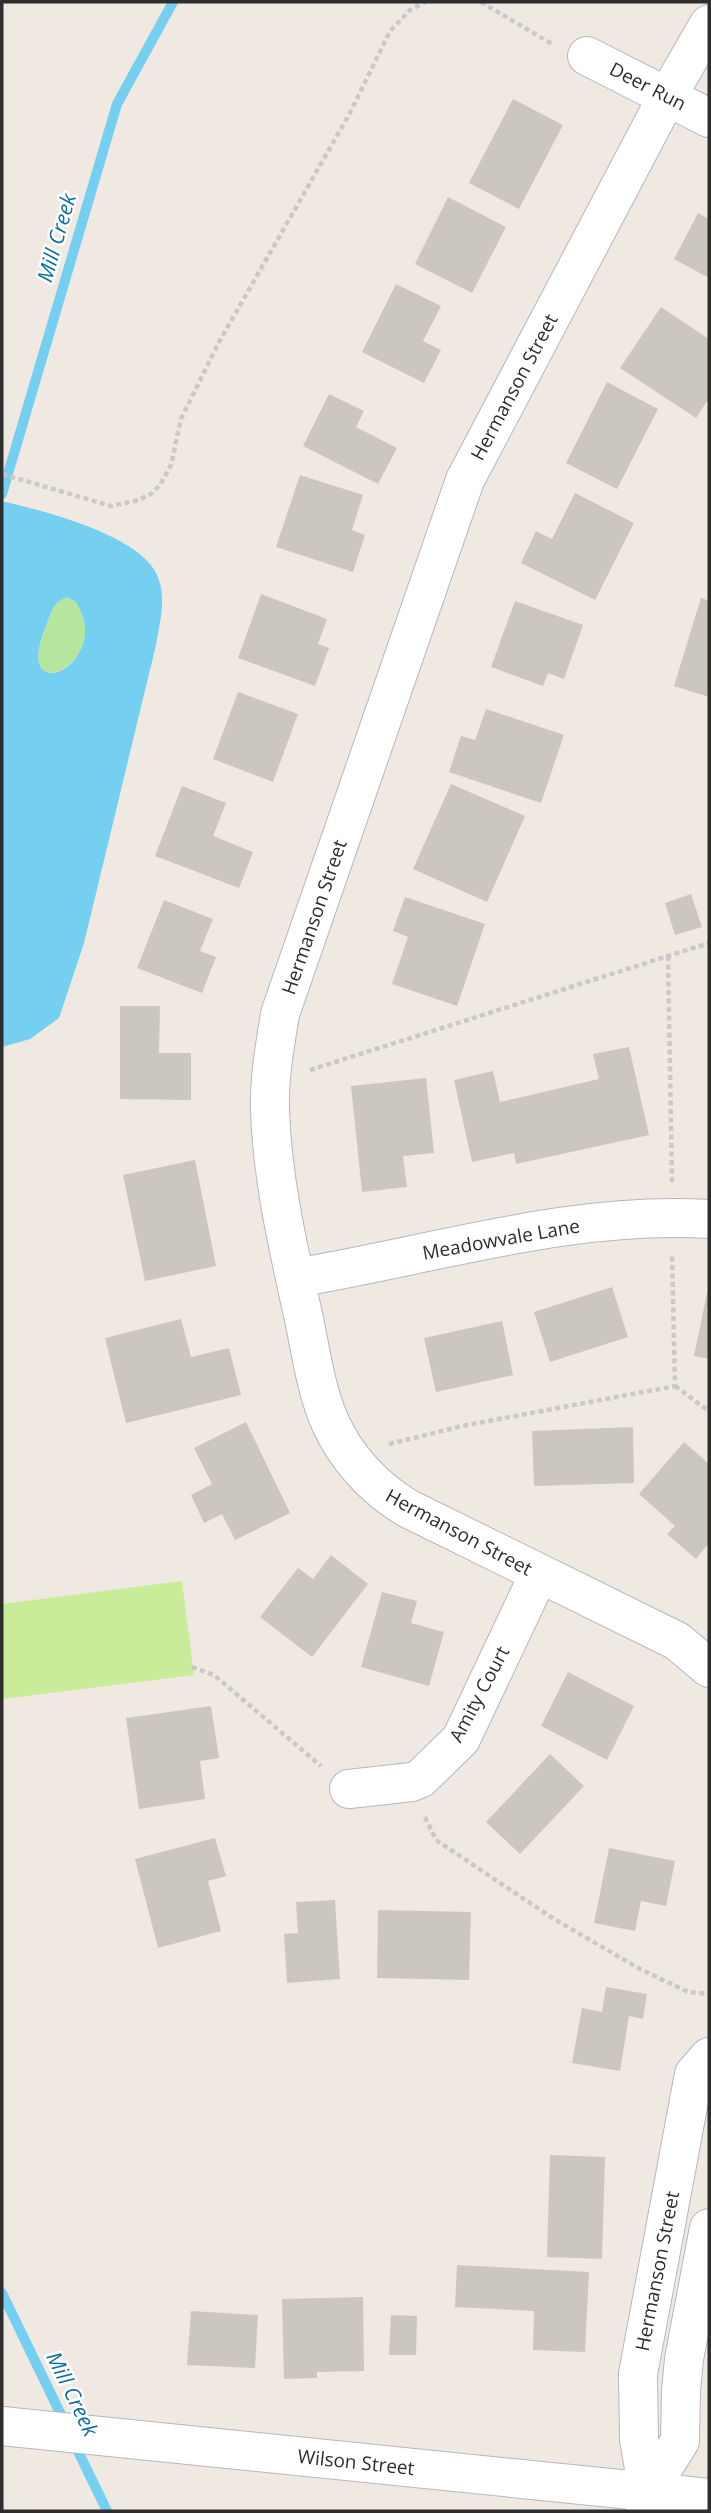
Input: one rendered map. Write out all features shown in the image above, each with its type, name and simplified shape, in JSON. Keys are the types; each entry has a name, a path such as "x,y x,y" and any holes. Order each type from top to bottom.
{"street":[{"name":"Hermanson Street","path":"709,24 668,95 466,480 280,1014 271,1076 270,1110 276,1176 320,1391 330,1423 360,1469 384,1494 407,1508 677,1641 709,1668"},
{"name":"Deer Run","path":"587,56 709,118"},
{"name":"Meadowvale Lane","path":"295,1278 562,1226 646,1217 709,1219"},
{"name":"Amity Court","path":"412,1782 421,1777 461,1739 539,1574"},
{"path":"349,1789 412,1782"},
{"name":"Hermanson Street","path":"647,2502 639,2439 640,2360 694,2074 709,2057"},
{"path":"647,2502 680,2441 684,2359 709,2228"},
{"name":"Wilson Street","path":"2,2426 647,2502 709,2498"}],"path":[{"path":"2,474 111,506 139,500 160,485 172,465 181,419 219,342 350,113 390,31 410,10 425,2"},
{"path":"481,2 574,58 587,56"},
{"path":"271,1076 303,1072 709,943"},
{"path":"668,956 673,1188"},
{"path":"672,1252 675,1386"},
{"path":"350,1455 462,1426 675,1386 709,1412"},
{"path":"192,1667 214,1675 349,1789"},
{"path":"412,1782 436,1840 554,1919 640,1969 688,1992 709,1994"}],"green space":[{"path":"67,597 76,602 83,617 83,644 66,667 55,672 46,672 39,664 39,650 54,608 59,601"},
{"path":"182,1581 194,1675 2,1699 2,1604"}],"water":[{"path":"2,501 86,526 128,545 144,557 155,571 162,598 156,645 84,943 59,1018 30,1039 2,1047","holes":["67,597 76,602 85,624 83,644 76,658 66,668 55,673 46,672 39,665 39,650 51,612"]}],"building":[{"path":"513,99 563,125 519,209 469,183"},
{"path":"448,197 506,227 472,293 415,264"},
{"path":"698,213 709,219 709,278 674,259"},
{"path":"396,284 441,306 423,341 441,350 424,383 362,352"},
{"path":"661,307 709,339 709,398 696,418 620,368"},
{"path":"607,382 658,409 617,489 566,463"},
{"path":"329,394 364,411 356,427 397,448 378,484 303,446"},
{"path":"300,475 363,495 352,530 365,535 353,572 276,547"},
{"path":"575,493 634,523 595,600 521,563 536,531 552,539"},
{"path":"261,594 327,619 318,644 329,648 315,686 238,658"},
{"path":"701,598 709,601 709,697 674,686"},
{"path":"515,601 583,625 564,679 548,673 543,686 491,667"},
{"path":"238,692 298,714 273,782 213,759"},
{"path":"486,709 564,735 541,803 449,772 461,736 475,740"},
{"path":"451,784 525,816 487,902 413,869"},
{"path":"182,786 226,803 213,836 253,852 239,888 155,856"},
{"path":"691,894 702,927 675,935 665,903"},
{"path":"405,897 485,924 457,1006 392,984 408,937 393,931"},
{"path":"164,900 213,919 200,951 216,957 202,993 137,968"},
{"path":"120,1006 160,1006 159,1053 191,1053 191,1100 120,1099"},
{"path":"629,1047 649,1135 516,1164 514,1153 472,1162 454,1080 493,1071 500,1102 599,1079 593,1054"},
{"path":"426,1078 434,1153 403,1156 407,1187 362,1192 351,1086"},
{"path":"195,1160 216,1266 145,1281 123,1175"},
{"path":"612,1287 628,1337 550,1362 534,1312"},
{"path":"707,1293 709,1294 709,1359 694,1356"},
{"path":"181,1319 191,1357 229,1348 241,1395 126,1423 105,1338"},
{"path":"502,1321 513,1375 436,1392 424,1338"},
{"path":"246,1422 290,1513 235,1540 222,1514 204,1523 191,1495 212,1484 194,1448"},
{"path":"633,1427 634,1483 534,1486 532,1431"},
{"path":"684,1442 709,1464 709,1543 696,1559 667,1534 675,1526 639,1494"},
{"path":"331,1555 368,1584 312,1657 260,1617 298,1568 313,1579"},
{"path":"382,1592 417,1601 411,1623 444,1632 429,1686 361,1667"},
{"path":"568,1672 634,1706 607,1760 541,1726"},
{"path":"211,1706 219,1758 200,1761 205,1799 139,1809 126,1718"},
{"path":"550,1754 584,1786 520,1854 486,1822"},
{"path":"215,1838 226,1876 208,1881 221,1931 158,1948 135,1859"},
{"path":"609,1848 675,1861 666,1906 641,1901 635,1931 594,1923"},
{"path":"335,1900 340,1979 287,1983 284,1934 298,1933 296,1902"},
{"path":"378,1910 471,1912 469,1980 377,1978"},
{"path":"606,1987 647,1994 643,2019 629,2016 620,2071 572,2063 582,2008 602,2012"},
{"path":"550,2155 605,2157 602,2259 547,2257"},
{"path":"457,2265 589,2272 585,2352 533,2350 534,2311 455,2307"},
{"path":"363,2297 364,2371 317,2372 317,2378 284,2379 282,2299"},
{"path":"191,2311 258,2315 255,2368 187,2365"},
{"path":"391,2315 417,2316 416,2355 389,2355"}],"waterway":[{"name":"Mill Creek","path":"2,494 117,104 173,2"},
{"name":"Mill Creek","path":"2,2293 65,2423"},
{"name":"Mill Creek","path":"73,2441 107,2511"}]}
